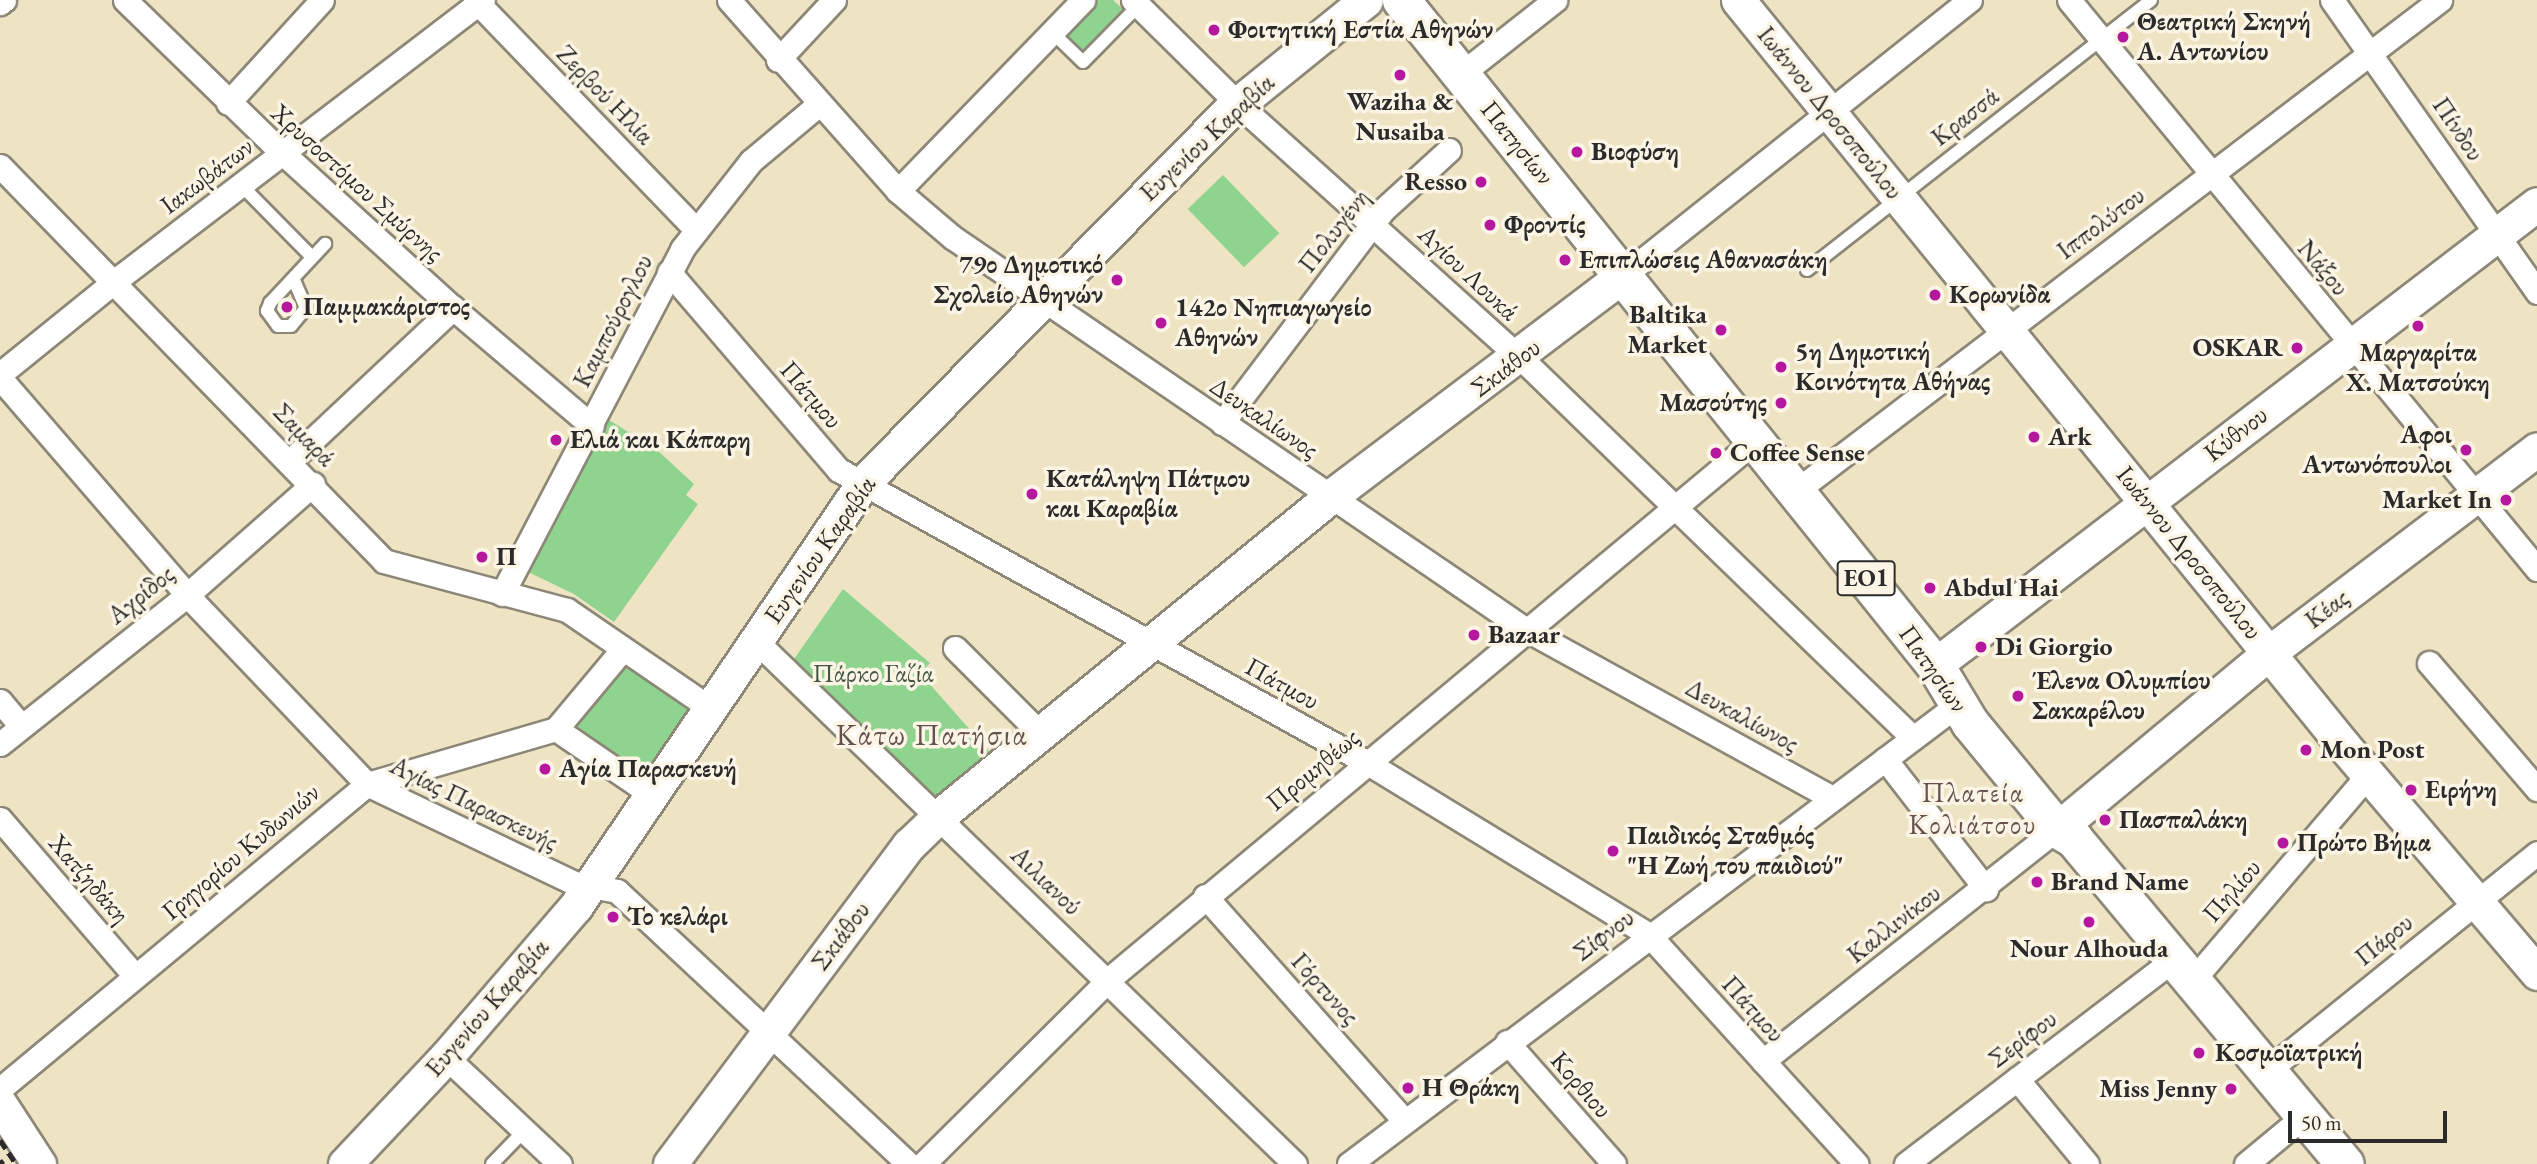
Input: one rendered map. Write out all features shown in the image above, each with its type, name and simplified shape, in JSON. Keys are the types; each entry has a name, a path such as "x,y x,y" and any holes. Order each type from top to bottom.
{"main road":[{"name":"Πατησίων","path":"1401,0 1757,439 1935,664 1961,702 1970,723 2057,829 2074,839 2345,1164"}],"street":[{"name":"Χρυσοστόμου Σμύρνης","path":"125,0 228,103 453,308 592,426"},
{"path":"228,103 322,0"},
{"name":"Δευκαλίωνος","path":"729,0 818,105 919,213 1222,424 1525,629 1832,798"},
{"path":"778,60 834,0"},
{"path":"898,191 1083,0"},
{"name":"Ευγενίου Καραβία","path":"345,1164 446,1057 590,888 713,710 756,641 863,484 1238,104 1366,0"},
{"path":"1461,74 1555,0"},
{"name":"Ιωάννου Δροσοπούλου","path":"1738,0 2369,774 2537,973"},
{"name":"Σκιάθου","path":"670,1164 909,845 938,817 1330,498 1519,358 1970,0"},
{"name":"Νάξου","path":"2069,0 2210,175 2537,569"},
{"name":"Πίνδου","path":"2332,0 2371,51 2537,292"},
{"name":"Ιππολύτου","path":"1796,491 2440,0"},
{"name":"Ιακωβάτων","path":"0,376 115,281 479,1"},
{"name":"Ζερβού Ηλία","path":"479,1 695,229"},
{"name":"Αγίου Λουκά","path":"1136,3 1238,104 1519,358 1913,738"},
{"name":"Καμπούρογλου","path":"502,594 592,426 669,272 695,229 751,161 818,105"},
{"name":"Πολυγένη","path":"1222,424 1373,224 1449,150"},
{"name":"Σαμαρά","path":"0,166 313,484 384,561 567,610 713,710"},
{"name":"Κύθνου","path":"1935,664 2537,204"},
{"name":"Πάτμου","path":"669,272 839,470 1366,762 1649,935 1857,1164"},
{"path":"290,461 453,308"},
{"name":"Αγίας Παρασκευής","path":"0,376 187,595 368,784 590,888 617,891 909,1164"},
{"name":"Προμηθέως","path":"923,1164 1109,979 1525,629 1757,439"},
{"name":"Κέας","path":"2057,829 2270,652 2537,449"},
{"name":"Αχρίδος","path":"0,744 187,595 313,484"},
{"name":"Αιλιανού","path":"756,641 1109,979 1295,1164"},
{"path":"955,648 1041,734"},
{"path":"623,649 556,729 654,796"},
{"path":"2429,663 2537,789"},
{"path":"0,701 21,726"},
{"name":"Σίφνου","path":"1349,1164 1507,1042 1961,702"},
{"name":"Γρηγορίου Κυδωνιών","path":"0,1089 368,784 455,756 556,729"},
{"path":"1885,759 1986,889"},
{"name":"Πηλίου","path":"2183,970 2369,774"},
{"name":"Χατζηδάκη","path":"0,819 135,976"},
{"name":"Καλλινίκου","path":"1763,1061 1986,889 2057,829"},
{"name":"Πάρου","path":"2267,1071 2537,853"},
{"name":"Γόρτυνος","path":"1205,896 1404,1120"},
{"name":"Σερίφου","path":"1906,1164 2017,1079 2183,970"},
{"name":"Κορθιου","path":"1507,1042 1614,1164"},
{"path":"446,1057 560,1164"},
{"path":"2017,1079 2087,1164"},
{"path":"0,1104 39,1164"},
{"path":"2246,1164 2304,1116"}],"lane":[{"name":"Κρασσά","path":"1807,270 2151,0"},
{"path":"1052,32 1083,62 1136,3"},
{"path":"241,185 311,256"},
{"path":"294,280 311,256 325,244"},
{"path":"492,1164 525,1130"}],"green space":[{"path":"1087,0 1113,0 1128,14 1085,58 1057,31"},
{"path":"1223,175 1279,233 1244,267 1188,209"},
{"path":"609,420 657,450 694,484 686,495 698,504 614,622 574,594 528,572"},
{"name":"Πάρκο Γαζία","path":"843,589 930,663 920,673 994,757 936,804 794,659"},
{"path":"623,658 702,714 650,789 570,733"}],"railway":[{"path":"0,1140 16,1164"},
{"path":"0,1160 3,1164"}],"place":[{"name":"Φοιτητική Εστία Αθηνών","path":"1214,30"},
{"name":"Θεατρική Σκηνή Α. Αντωνίου","path":"2123,37"},
{"name":"Waziha & Nusaiba","path":"1400,75"},
{"name":"Βιοφύση","path":"1577,152"},
{"name":"Resso","path":"1481,182"},
{"name":"Φροντίς","path":"1490,225"},
{"name":"Επιπλώσεις Αθανασάκη","path":"1565,260"},
{"name":"79ο Δημοτικό Σχολείο Αθηνών","path":"1117,280"},
{"name":"Κορωνίδα","path":"1935,295"},
{"name":"Παμμακάριστος","path":"287,307"},
{"name":"142ο Νηπιαγωγείο Αθηνών","path":"1161,323"},
{"name":"Μαργαρίτα Χ. Ματσούκη","path":"2418,326"},
{"name":"Baltika Market","path":"1721,330"},
{"name":"OSKAR","path":"2297,348"},
{"name":"5η Δημοτική Κοινότητα Αθήνας","path":"1781,367"},
{"name":"Μασούτης","path":"1781,403"},
{"name":"Ark","path":"2034,437"},
{"name":"Ελιά και Κάπαρη","path":"556,440"},
{"name":"Αφοι Αντωνόπουλοι","path":"2466,450"},
{"name":"Coffee Sense","path":"1716,453"},
{"name":"Κατάληψη Πάτμου και Καραβία","path":"1032,494"},
{"name":"Market In","path":"2506,500"},
{"name":"Π","path":"482,557"},
{"name":"Abdul Hai","path":"1930,588"},
{"name":"Bazaar","path":"1474,635"},
{"name":"Di Giorgio","path":"1981,647"},
{"name":"Έλενα Ολυμπίου Σακαρέλου","path":"2018,696"},
{"name":"Mon Post","path":"2306,750"},
{"name":"Αγία Παρασκευή","path":"545,769"},
{"name":"Ειρήνη","path":"2411,790"},
{"name":"Πασπαλάκη","path":"2105,820"},
{"name":"Πρώτο Βήμα","path":"2283,843"},
{"name":"Παιδικός Σταθμός \"Η Ζωή του παιδιού\"","path":"1613,851"},
{"name":"Brand Name","path":"2037,882"},
{"name":"Το κελάρι","path":"613,917"},
{"name":"Nour Alhouda","path":"2089,922"},
{"name":"Κοσμοϊατρική","path":"2199,1053"},
{"name":"Η Θράκη","path":"1408,1088"},
{"name":"Miss Jenny","path":"2231,1089"}],"district":[{"name":"Κάτω Πατήσια","path":"932,735"},
{"name":"Πλατεία Κολιάτσου","path":"1973,808"}]}
